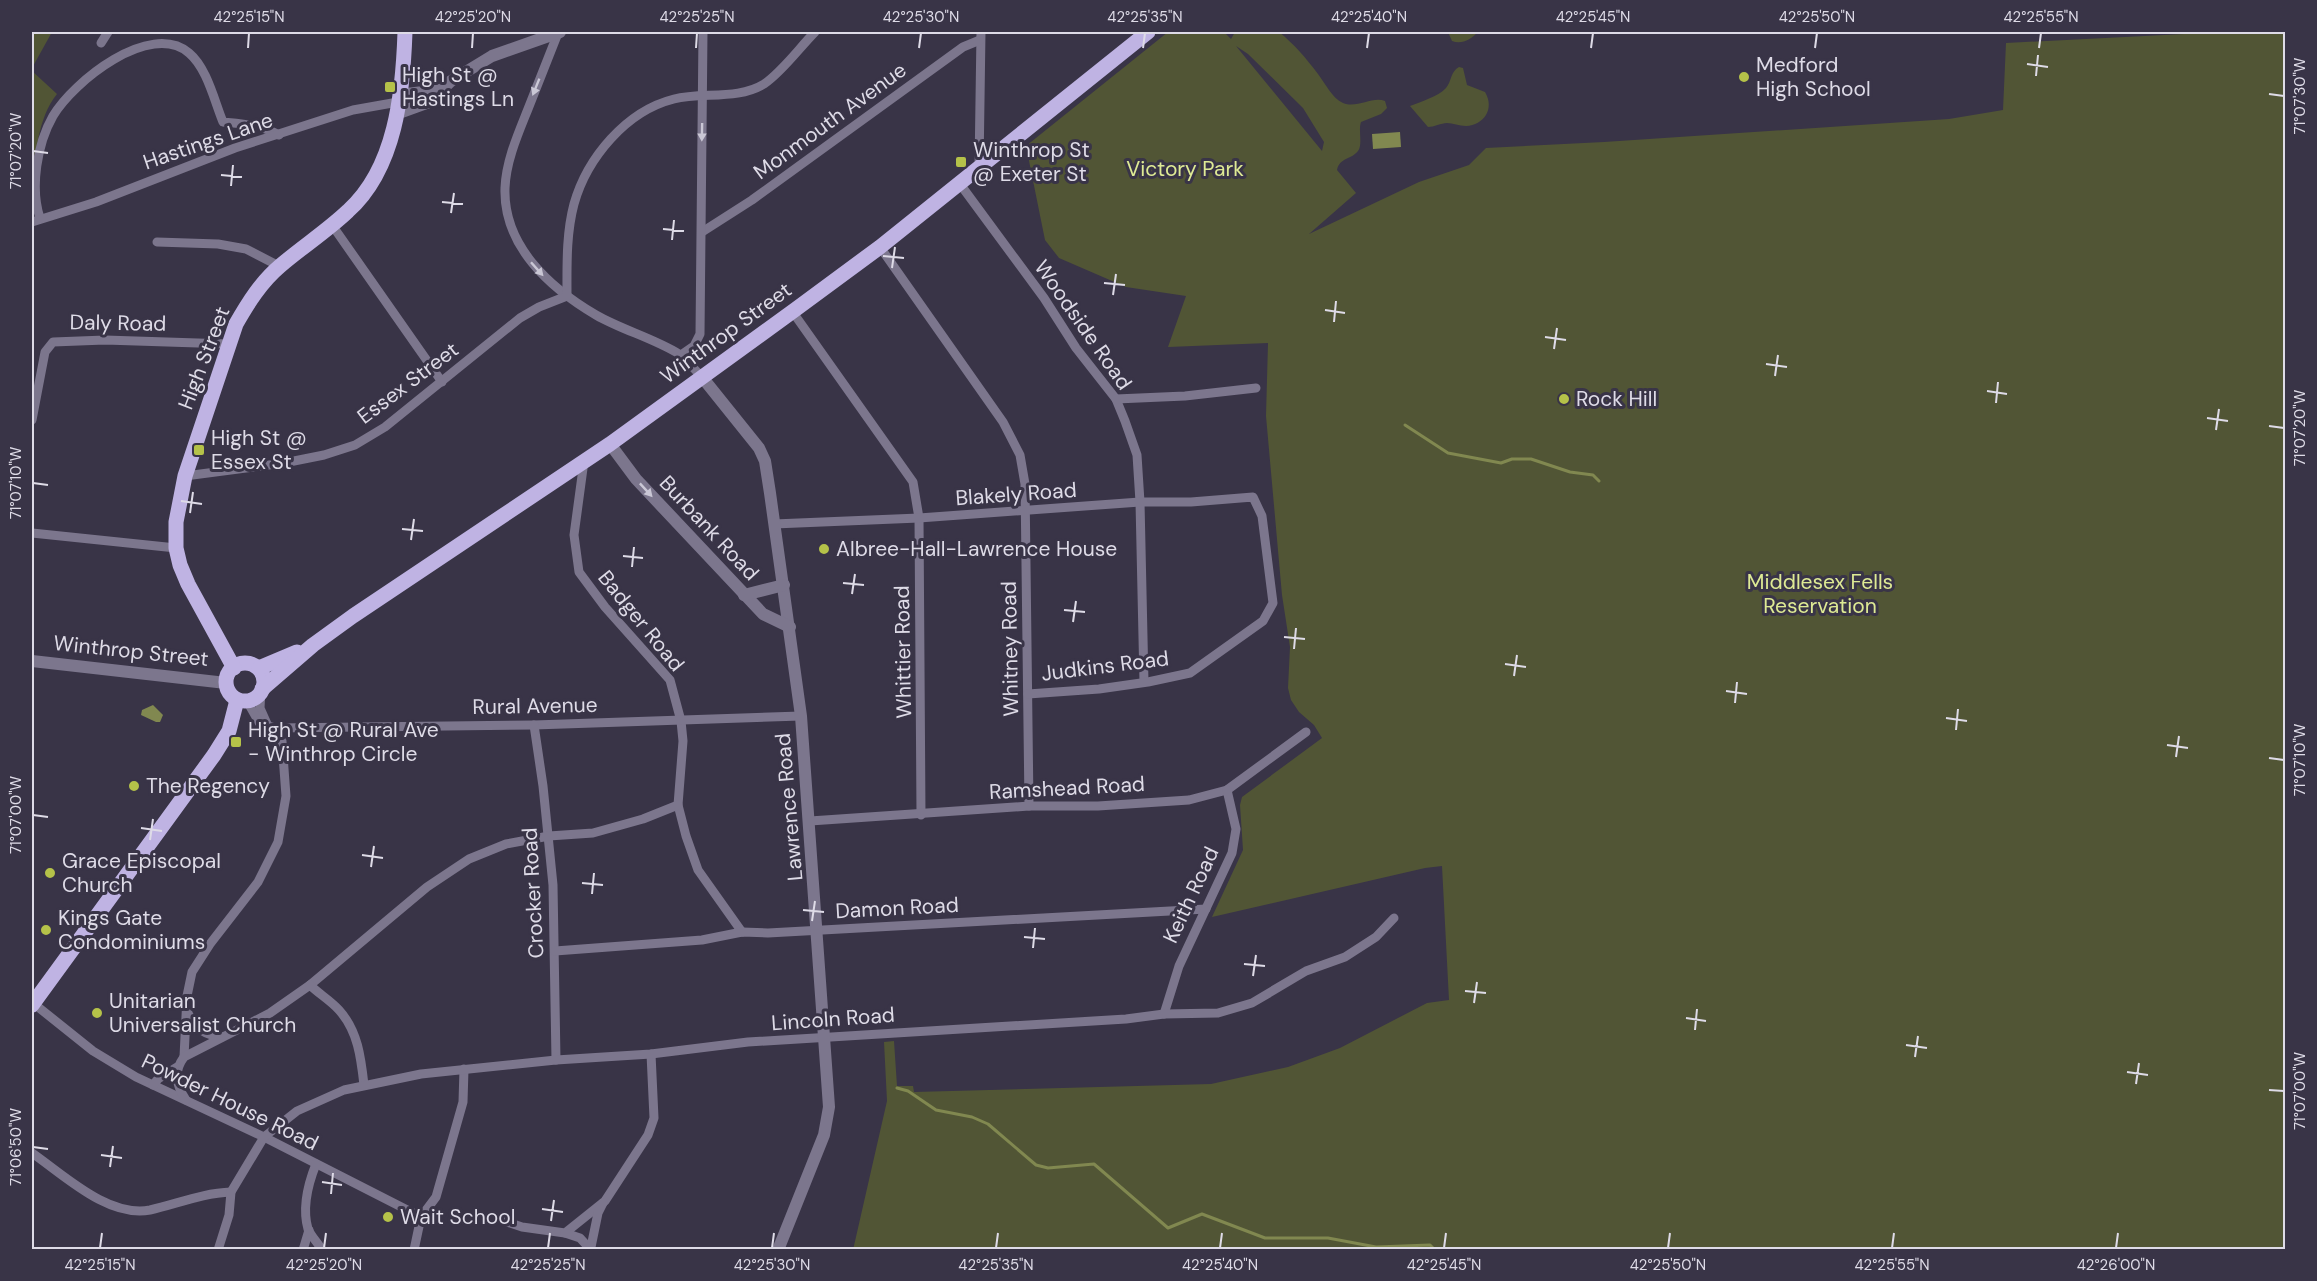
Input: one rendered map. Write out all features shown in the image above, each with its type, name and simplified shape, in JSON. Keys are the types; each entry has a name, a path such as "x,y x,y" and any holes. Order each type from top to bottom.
{"main road":[{"name":"High Street","path":"234,668 188,584 176,548 176,522 185,476 236,324 248,302 279,266 349,211 364,195 375,176 392,135 398,104 405,32"},
{"name":"Winthrop Street","path":"261,689 313,645 362,610 610,444 880,247 1148,32"},
{"name":"Winthrop Street","path":"259,668 269,666 313,645"},
{"path":"246,664 259,668 263,677 261,689 256,696 242,700 230,694 226,683 227,676 234,668 246,664"},
{"path":"32,1004 214,756 229,731 242,700"}],"street":[{"path":"101,43 108,32"},
{"path":"398,104 429,102 439,90 492,56 559,32"},
{"path":"559,32 512,150 504,189 513,233 529,260 541,274 567,296 597,316 681,355 702,376"},
{"path":"681,355 694,346 700,334 704,32"},
{"path":"567,296 569,229 574,204 598,155 622,128 645,110 674,99 742,92 764,84 815,32"},
{"path":"979,168 981,36"},
{"name":"Monmouth Avenue","path":"702,232 752,200 981,36"},
{"path":"36,220 36,180 43,140 54,114 83,83 117,56 144,46 173,43 190,53 205,75 223,122 267,128 279,135"},
{"path":"398,104 439,90"},
{"name":"Hastings Lane","path":"36,220 96,202 235,148 353,110 398,104"},
{"name":"Woodside Road","path":"960,184 1044,298 1076,348 1116,399 1137,455 1144,682"},
{"path":"332,225 442,382"},
{"path":"158,242 218,244 246,249 279,266"},
{"name":"Whitney Road","path":"880,247 1003,422 1020,455 1025,484 1026,512 1029,806"},
{"name":"Essex Street","path":"185,476 314,457 355,445 385,427 520,318 556,299 567,296"},
{"name":"Whittier Road","path":"792,311 913,482 919,518 921,815"},
{"name":"Daly Road","path":"32,420 45,352 53,342 105,339 229,344"},
{"name":"Lawrence Road","path":"702,376 759,448 765,461 801,716 826,1038 829,1107 824,1135 778,1250"},
{"path":"1116,399 1185,396 1256,388"},
{"name":"Burbank Road","path":"610,444 636,479 744,595 763,614 790,627"},
{"name":"Badger Road","path":"584,460 574,534 579,572 605,608 670,680 681,721 683,741 678,805 698,870 742,932"},
{"name":"Blakely Road","path":"774,524 1026,512 1140,502 1191,502 1253,497 1256,503"},
{"name":"Judkins Road","path":"1028,694 1099,689 1190,673 1263,621 1273,603 1262,516 1256,503"},
{"path":"32,533 176,548"},
{"path":"744,595 784,585"},
{"name":"Winthrop Street","path":"32,661 226,683"},
{"path":"261,689 260,708 270,728"},
{"path":"242,700 258,721 270,728"},
{"name":"Rural Avenue","path":"270,728 534,725 801,716"},
{"name":"Crocker Road","path":"534,725 549,836 555,951 556,1060"},
{"path":"184,1057 188,988 196,964 258,882 278,842 286,796 281,728"},
{"name":"Ramshead Road","path":"810,821 1029,806 1098,806 1189,800 1227,790 1306,732"},
{"name":"Keith Road","path":"1164,1014 1179,966 1232,853 1236,829 1227,790"},
{"path":"153,1085 177,1067 184,1057 270,1013 310,985 428,887 469,859 506,844 549,836 593,832 643,819 678,805"},
{"name":"Damon Road","path":"555,951 702,940 742,932 768,933 1206,909"},
{"name":"Lincoln Road","path":"231,1192 264,1137 284,1119 312,1102 364,1085 421,1074 464,1069 651,1054 748,1042 1126,1019 1164,1014 1218,1013 1252,1003 1306,970 1345,957 1376,937 1394,918"},
{"path":"310,985 334,1005 349,1023 360,1053 364,1085"},
{"name":"Powder House Road","path":"32,1004 99,1055 153,1085 264,1137 421,1217"},
{"path":"187,1010 194,1024 201,1031 222,1037"},
{"path":"591,1248 596,1219 605,1201 648,1135 654,1118 651,1054"},
{"path":"177,1067 177,1084 186,1100"},
{"path":"414,1250 421,1217 436,1197 463,1102 464,1069"},
{"path":"32,1153 98,1198 126,1210 148,1210 204,1194 231,1192 229,1215 218,1250"},
{"path":"303,1250 309,1230 306,1205 308,1184 316,1164"},
{"path":"565,1233 605,1201"},
{"path":"498,1219 522,1227 565,1233 580,1238 591,1248"},
{"path":"309,1230 322,1250"}],"green space":[{"path":"32,32 52,32 32,68"},
{"name":"Middlesex Fells Reservation","path":"1168,32 1224,32 1231,39 1235,32 1279,32 1304,57 1339,101 1354,105 1380,100 1385,101 1387,108 1381,114 1361,122 1358,151 1338,166 1337,170 1356,193 1309,234 1419,182 1469,165 1486,148 1949,119 2003,110 2006,43 2223,32 2285,32 2285,1249 853,1250 887,1101 884,1042 894,1041 897,1086 913,1086 914,1092 1211,1084 1288,1067 1340,1048 1427,1003 1449,1000 1442,866 1212,917 1243,850 1240,805 1242,797 1322,738 1314,725 1299,712 1291,700 1288,688 1290,647 1282,595 1266,416 1268,343 1168,347 1186,296 1126,287 1059,258 1045,240 1026,146","holes":["1236,46 1248,54 1303,108 1324,142 1322,151"]},
{"path":"1448,32 1478,32 1469,39 1459,42 1452,41"},
{"path":"1459,67 1463,68 1467,85 1485,92 1489,104 1486,115 1478,123 1472,125 1447,123 1428,127 1410,106 1443,91 1454,71"},
{"path":"32,71 57,94 41,126 32,185"}],"shaded area":[{"path":"1400,132 1401,147 1373,149 1372,134"},
{"path":"153,705 163,715 160,722 141,715 142,710"}],"waterway":[{"path":"1405,425 1448,453 1501,463 1512,459 1531,459 1570,472 1593,475 1599,481"},
{"path":"897,1088 908,1091 936,1110 972,1117 988,1124 1036,1165 1048,1168 1094,1164 1168,1228 1202,1214 1265,1238 1328,1238 1376,1247 1430,1245 1435,1250"}],"place":[{"name":"Medford High School","path":"1744,77"},
{"name":"High St @ Hastings Ln","path":"390,87"},
{"name":"Winthrop St @ Exeter St","path":"961,162"},
{"name":"Rock Hill","path":"1564,399"},
{"name":"High St @ Essex St","path":"199,450"},
{"name":"Albree-Hall-Lawrence House","path":"824,549"},
{"name":"High St @ Rural Ave - Winthrop Circle","path":"236,742"},
{"name":"The Regency","path":"134,786"},
{"name":"Grace Episcopal Church","path":"50,873"},
{"name":"Kings Gate Condominiums","path":"46,930"},
{"name":"Unitarian Universalist Church","path":"97,1013"},
{"name":"Wait School","path":"388,1217"}],"park label":[{"name":"Victory Park","path":"1185,169"}]}
